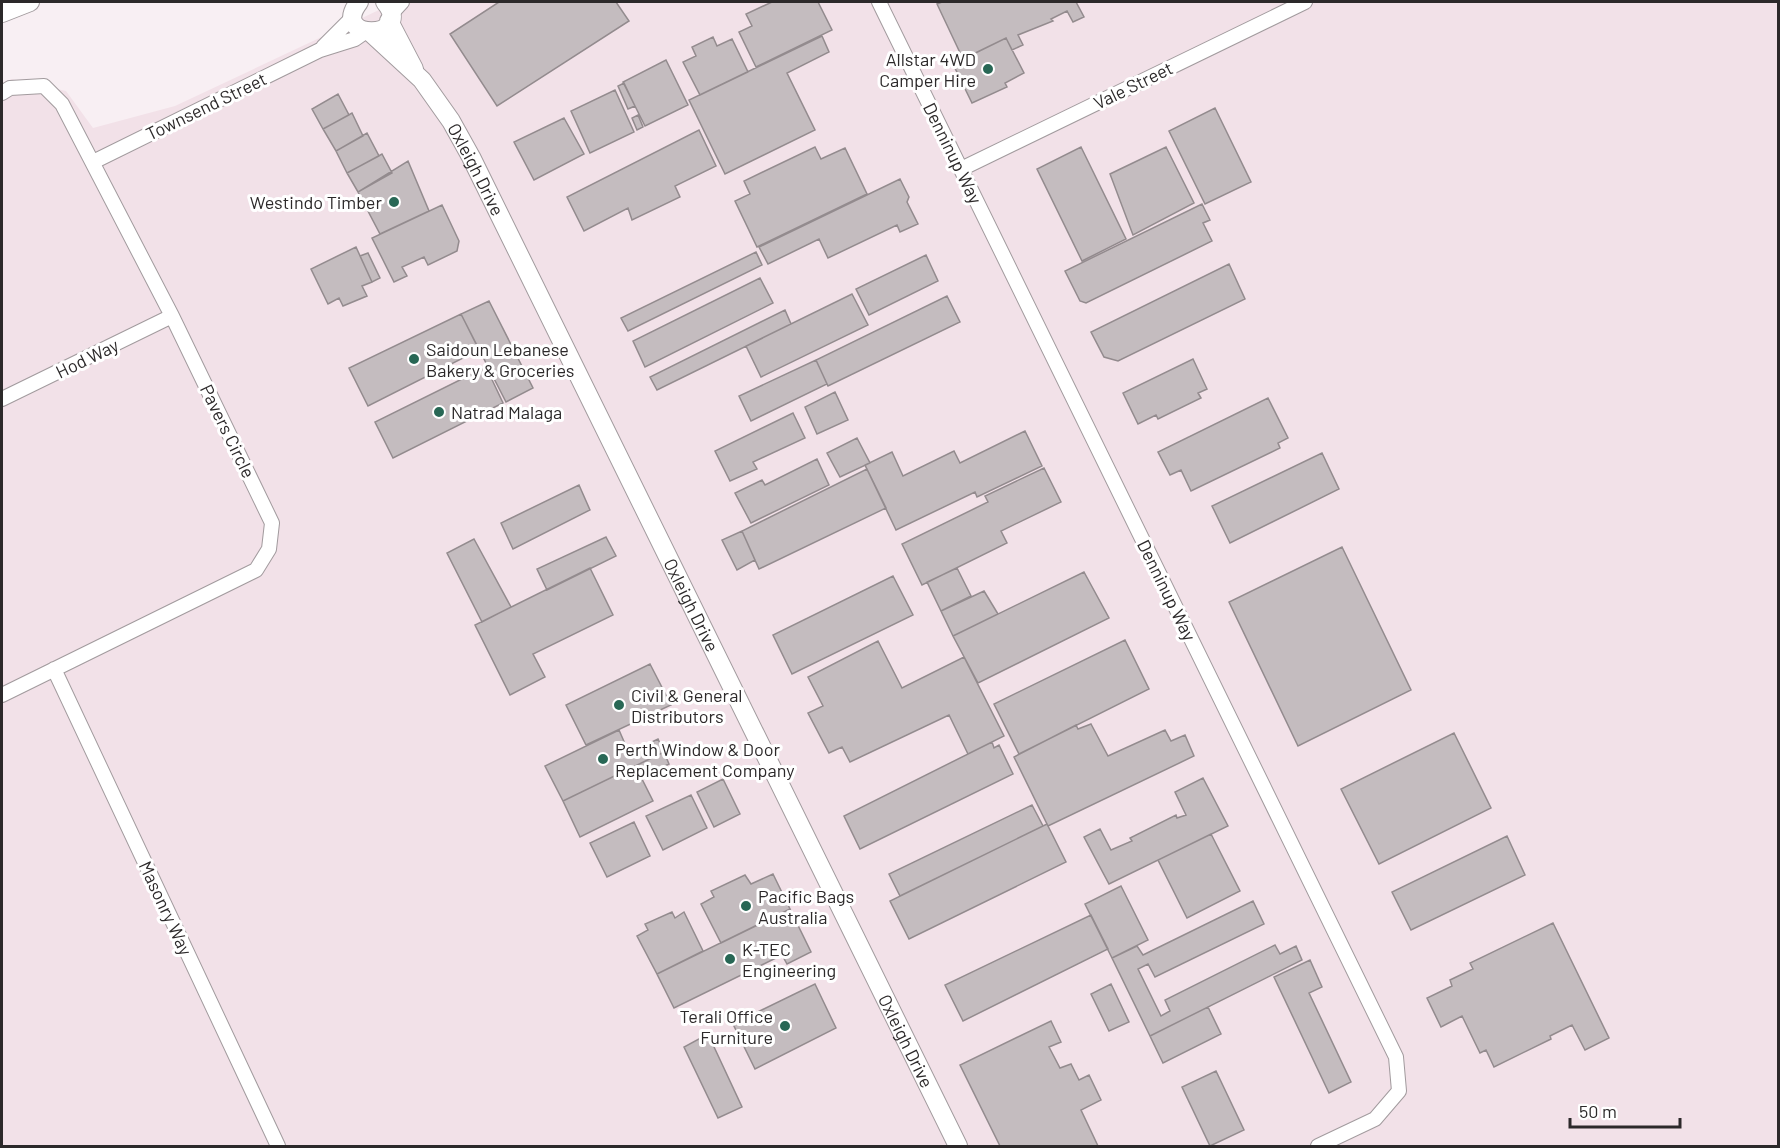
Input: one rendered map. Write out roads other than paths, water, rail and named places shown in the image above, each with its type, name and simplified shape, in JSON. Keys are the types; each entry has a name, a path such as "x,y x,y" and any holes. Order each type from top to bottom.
{"street":[{"path":"2,13 30,2"},
{"name":"Denninup Way","path":"879,2 1396,1057 1399,1091 1375,1119 1318,1146"},
{"name":"Vale Street","path":"961,169 1305,2"},
{"name":"Oxleigh Drive","path":"354,6 356,24 414,71 450,121 500,214 637,498 958,1146"},
{"name":"Townsend Street","path":"320,50 351,19 354,6"},
{"path":"368,33 382,30 392,10"},
{"name":"Oxleigh Drive","path":"392,10 414,71"},
{"name":"Townsend Street","path":"93,162 320,50 368,33"},
{"name":"Pavers Circle","path":"2,93 10,88 44,86 62,104 172,316 272,523 269,549 256,570 2,695"},
{"name":"Hod Way","path":"2,399 172,316"},
{"name":"Masonry Way","path":"54,669 278,1146"}],"place":[{"name":"Allstar 4WD Camper Hire","path":"988,69"},
{"name":"Westindo Timber","path":"394,202"},
{"name":"Saidoun Lebanese Bakery & Groceries","path":"414,359"},
{"name":"Natrad Malaga","path":"439,412"},
{"name":"Civil & General Distributors","path":"619,705"},
{"name":"Perth Window & Door Replacement Company","path":"603,759"},
{"name":"Pacific Bags Australia","path":"746,906"},
{"name":"K-TEC Engineering","path":"730,959"},
{"name":"Terali Office Furniture","path":"785,1026"}]}
